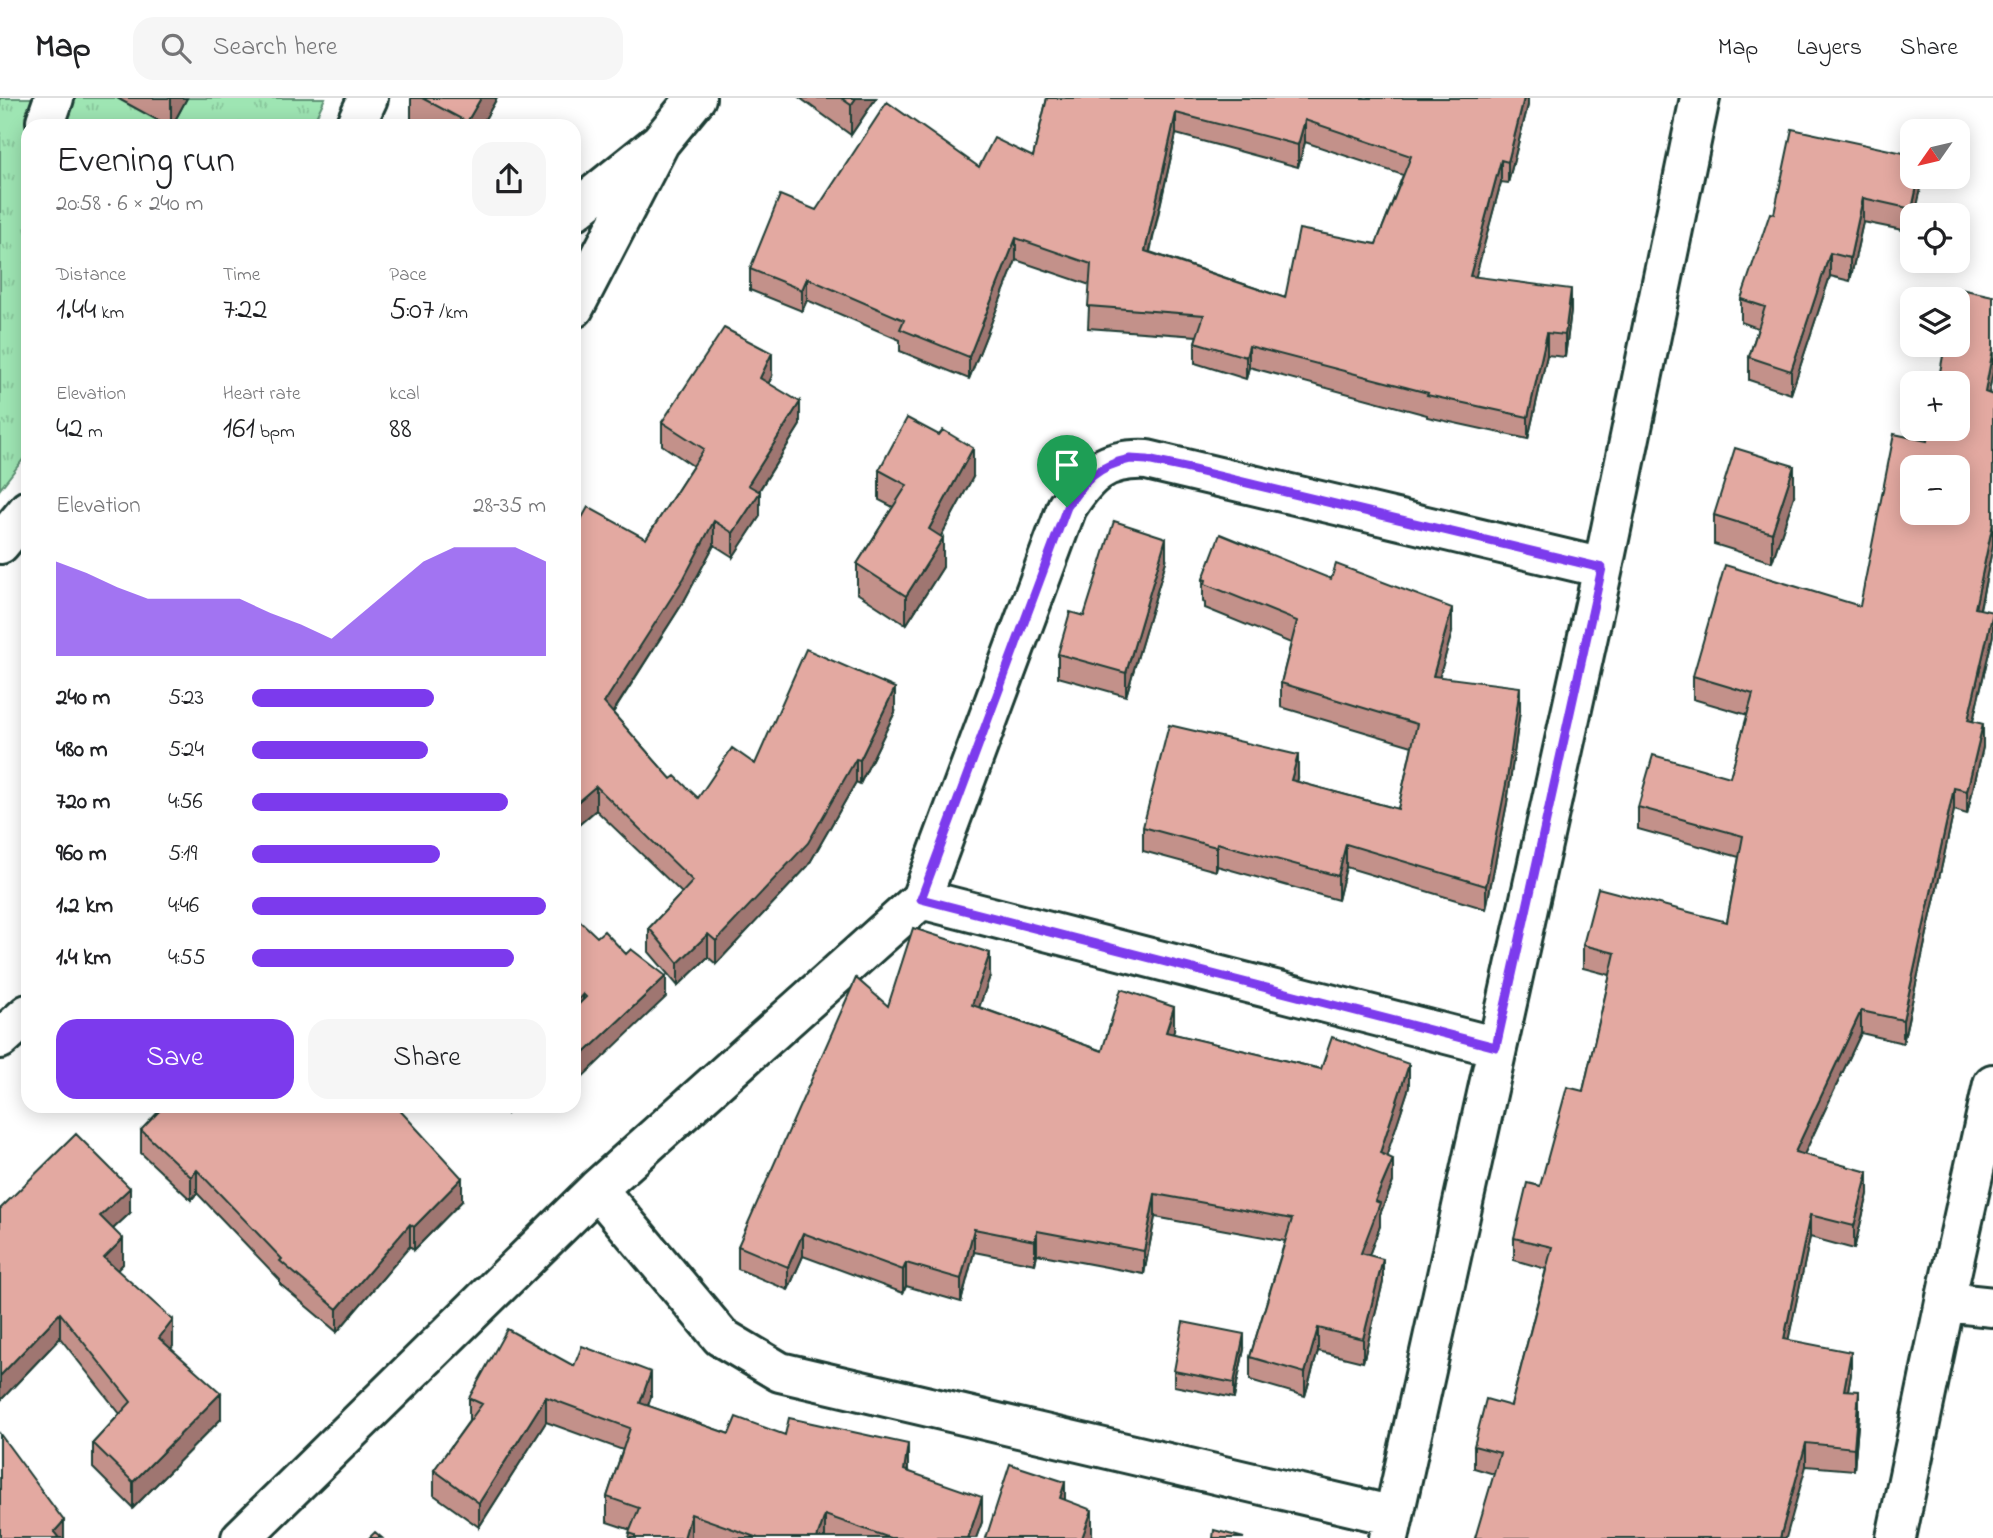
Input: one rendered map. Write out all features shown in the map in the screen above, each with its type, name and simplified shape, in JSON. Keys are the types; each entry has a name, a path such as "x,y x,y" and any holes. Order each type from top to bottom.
{"street":[{"path":"47,119 54,98"},
{"path":"358,119 368,98"},
{"path":"581,294 660,142 696,98"},
{"path":"597,1189 722,1337 780,1372 1391,1527 1602,568 1700,98"},
{"path":"581,205 660,142"},
{"path":"241,1538 597,1189 921,899 1067,507 1080,486 1097,471 1112,463 1138,459 1172,465 1602,568"},
{"path":"0,544 21,518"},
{"path":"921,899 1496,1047"},
{"path":"0,1039 21,1020"},
{"path":"1896,1538 1993,1084"},
{"path":"1945,1302 1993,1307"}],"green space":[{"path":"0,98 325,98 315,119 21,119 21,462 0,489"}],"building":[{"path":"422,98 481,98 469,119 461,119"},
{"path":"841,98 856,98 851,105"},
{"path":"1047,98 1524,98 1508,162 1501,160 1470,276 1571,289 1565,335 1547,333 1528,417 1427,395 1428,393 1249,346 1246,357 1195,342 1204,315 1088,306 1091,264 1016,238 969,357 900,329 904,320 807,278 802,290 750,269 780,195 816,210 887,102 979,167 994,138 1033,157","holes":["1176,113 1298,145 1305,120 1411,156 1376,244 1299,229 1285,298 1145,251"]},
{"path":"1792,129 1900,152 1900,189 1916,189 1913,203 1900,203 1900,206 1863,198 1850,258 1830,253 1791,371 1749,357 1765,307 1741,299 1770,213 1774,214"},
{"path":"1970,291 1993,296 1993,349 1985,392 1993,395 1993,523 1975,608 1993,612 1968,720 1983,724 1967,791 1954,788 1903,1020 1861,1011 1795,1152 1868,1172 1854,1226 1810,1215 1784,1339 1851,1352 1844,1390 1859,1391 1854,1448 1806,1443 1780,1538 1475,1538 1500,1453 1474,1446 1486,1399 1511,1406 1552,1247 1514,1238 1527,1183 1540,1186 1567,1087 1583,1091 1615,953 1583,945 1598,888 1727,922 1743,836 1638,807 1653,755 1730,777 1753,694 1693,676 1725,565 1860,606 1894,434 1900,435 1900,441 1970,441 1970,371 1940,371 1943,357 1970,357"},
{"path":"724,328 772,353 760,378 800,402 748,485 760,492 733,533 714,521 684,578 604,703 671,779 675,776 698,798 732,748 755,764 806,649 895,688 860,760 856,759 808,843 716,941 708,934 678,963 649,928 693,881 596,786 581,799 581,520 588,507 646,539 704,449 662,422"},
{"path":"907,418 939,435 943,430 973,448 929,529 943,538 906,596 857,564 907,485 879,470"},
{"path":"1735,448 1794,466 1772,533 1714,515"},
{"path":"1114,521 1166,538 1126,673 1058,654 1070,612 1084,616"},
{"path":"1220,534 1331,579 1336,564 1452,608 1433,676 1520,687 1507,779 1486,886 1346,844 1338,876 1217,843 1216,847 1143,827 1169,725 1298,755 1291,780 1398,809 1417,724 1281,683 1297,621 1205,584 1206,580 1203,579"},
{"path":"581,922 597,937 604,931 626,954 631,949 666,976 581,1056 581,1002 586,997 583,994 581,996"},
{"path":"913,928 990,953 972,1005 1102,1051 1121,989 1174,1007 1166,1032 1321,1069 1332,1037 1409,1064 1380,1153 1393,1159 1375,1201 1380,1203 1361,1253 1383,1259 1363,1339 1318,1328 1305,1373 1250,1357 1292,1219 1155,1194 1144,1251 1037,1231 1035,1241 974,1229 961,1279 906,1263 903,1270 803,1233 788,1267 738,1246 856,978 888,1006"},
{"path":"157,1113 402,1113 462,1178 414,1227 410,1224 337,1309 280,1261 282,1259 197,1170 191,1177 141,1130"},
{"path":"76,1134 130,1188 100,1216 123,1239 104,1258 173,1320 159,1338 221,1393 133,1482 93,1443 131,1402 60,1313 0,1376 0,1209"},
{"path":"1183,1322 1244,1334 1234,1383 1174,1371"},
{"path":"507,1329 574,1366 582,1346 651,1372 640,1403 729,1434 736,1417 785,1435 789,1418 908,1444 904,1470 982,1497 968,1538 890,1538 825,1515 817,1538 758,1538 691,1514 684,1538 635,1538 635,1535 629,1533 639,1508 607,1497 630,1428 546,1397 479,1503 434,1470 482,1404 469,1398"},
{"path":"0,1434 64,1521 54,1532 59,1538 0,1538"},
{"path":"1010,1464 1065,1482 1060,1498 1092,1510 1082,1538 986,1538"},
{"path":"1214,1530 1244,1538 1213,1538"},
{"path":"375,1532 382,1538 369,1538"}],"route":[{"path":"1130,459 1147,460 1602,568 1496,1047 921,899 1067,507 1080,486 1097,471 1112,463 1130,459"}]}
